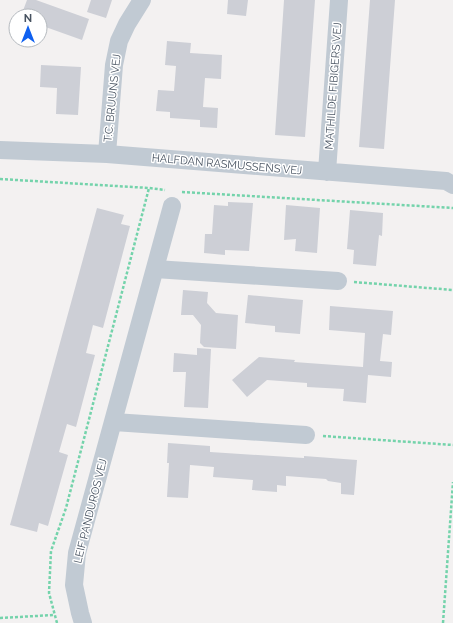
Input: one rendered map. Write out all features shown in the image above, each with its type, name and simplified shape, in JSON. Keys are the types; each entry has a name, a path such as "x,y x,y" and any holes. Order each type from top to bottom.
{"street":[{"name":"T.C. BRUUNS VEJ","path":"107,154 114,64 119,41 127,24 142,0"},
{"name":"MATHILDE FIBIGERS VEJ","path":"327,172 339,0"},
{"name":"HALFDAN RASMUSSENS VEJ","path":"0,150 107,154 446,181 453,185"},
{"name":"LEIF PANDUROS VEJ","path":"83,623 74,584 77,553 114,422 174,196"},
{"path":"155,269 338,281"},
{"path":"114,422 306,435"}],"path":[{"path":"0,179 149,188 174,196 453,208"},
{"path":"57,623 49,593 51,551 66,508 149,188"},
{"path":"338,281 453,290"},
{"path":"306,435 453,445"},
{"path":"443,623 453,482"},
{"path":"0,618 54,615"}],"building":[{"path":"27,0 36,0 89,19 82,40 48,28 48,8 24,8"},
{"path":"91,0 112,0 106,18 87,12"},
{"path":"228,0 248,0 246,16 227,14"},
{"path":"284,0 315,0 305,137 275,135"},
{"path":"370,0 395,0 384,149 359,147"},
{"path":"167,41 191,43 190,53 222,55 221,79 205,78 203,107 218,108 217,128 200,127 200,120 170,118 170,112 156,111 158,90 174,91 176,66 165,65"},
{"path":"41,65 81,67 78,115 56,114 57,88 40,87"},
{"path":"228,202 253,203 249,251 225,250 225,255 204,253 205,234 212,234 214,205 228,206"},
{"path":"286,205 320,208 317,253 295,251 296,239 284,240"},
{"path":"97,208 124,215 121,224 130,226 103,328 93,325 86,353 95,355 76,427 67,424 59,452 68,455 48,526 39,523 37,532 10,525"},
{"path":"350,210 383,213 382,236 379,235 376,266 353,264 354,250 347,249"},
{"path":"183,290 208,292 207,303 216,313 238,315 236,349 204,347 200,343 201,325 193,315 181,315"},
{"path":"248,295 303,300 300,334 275,332 275,326 245,323"},
{"path":"330,306 393,311 391,335 383,334 380,361 392,362 391,377 368,375 366,403 343,401 344,389 307,387 307,383 267,380 247,397 232,380 259,357 295,360 294,362 363,367 365,333 329,330"},
{"path":"197,348 211,349 208,408 184,407 186,372 173,372 174,353 197,355"},
{"path":"168,443 210,446 210,452 357,460 354,495 341,494 341,483 328,481 326,479 286,476 286,486 277,485 277,492 252,490 253,480 213,477 214,467 190,465 188,498 167,497 169,463 167,463"}]}
